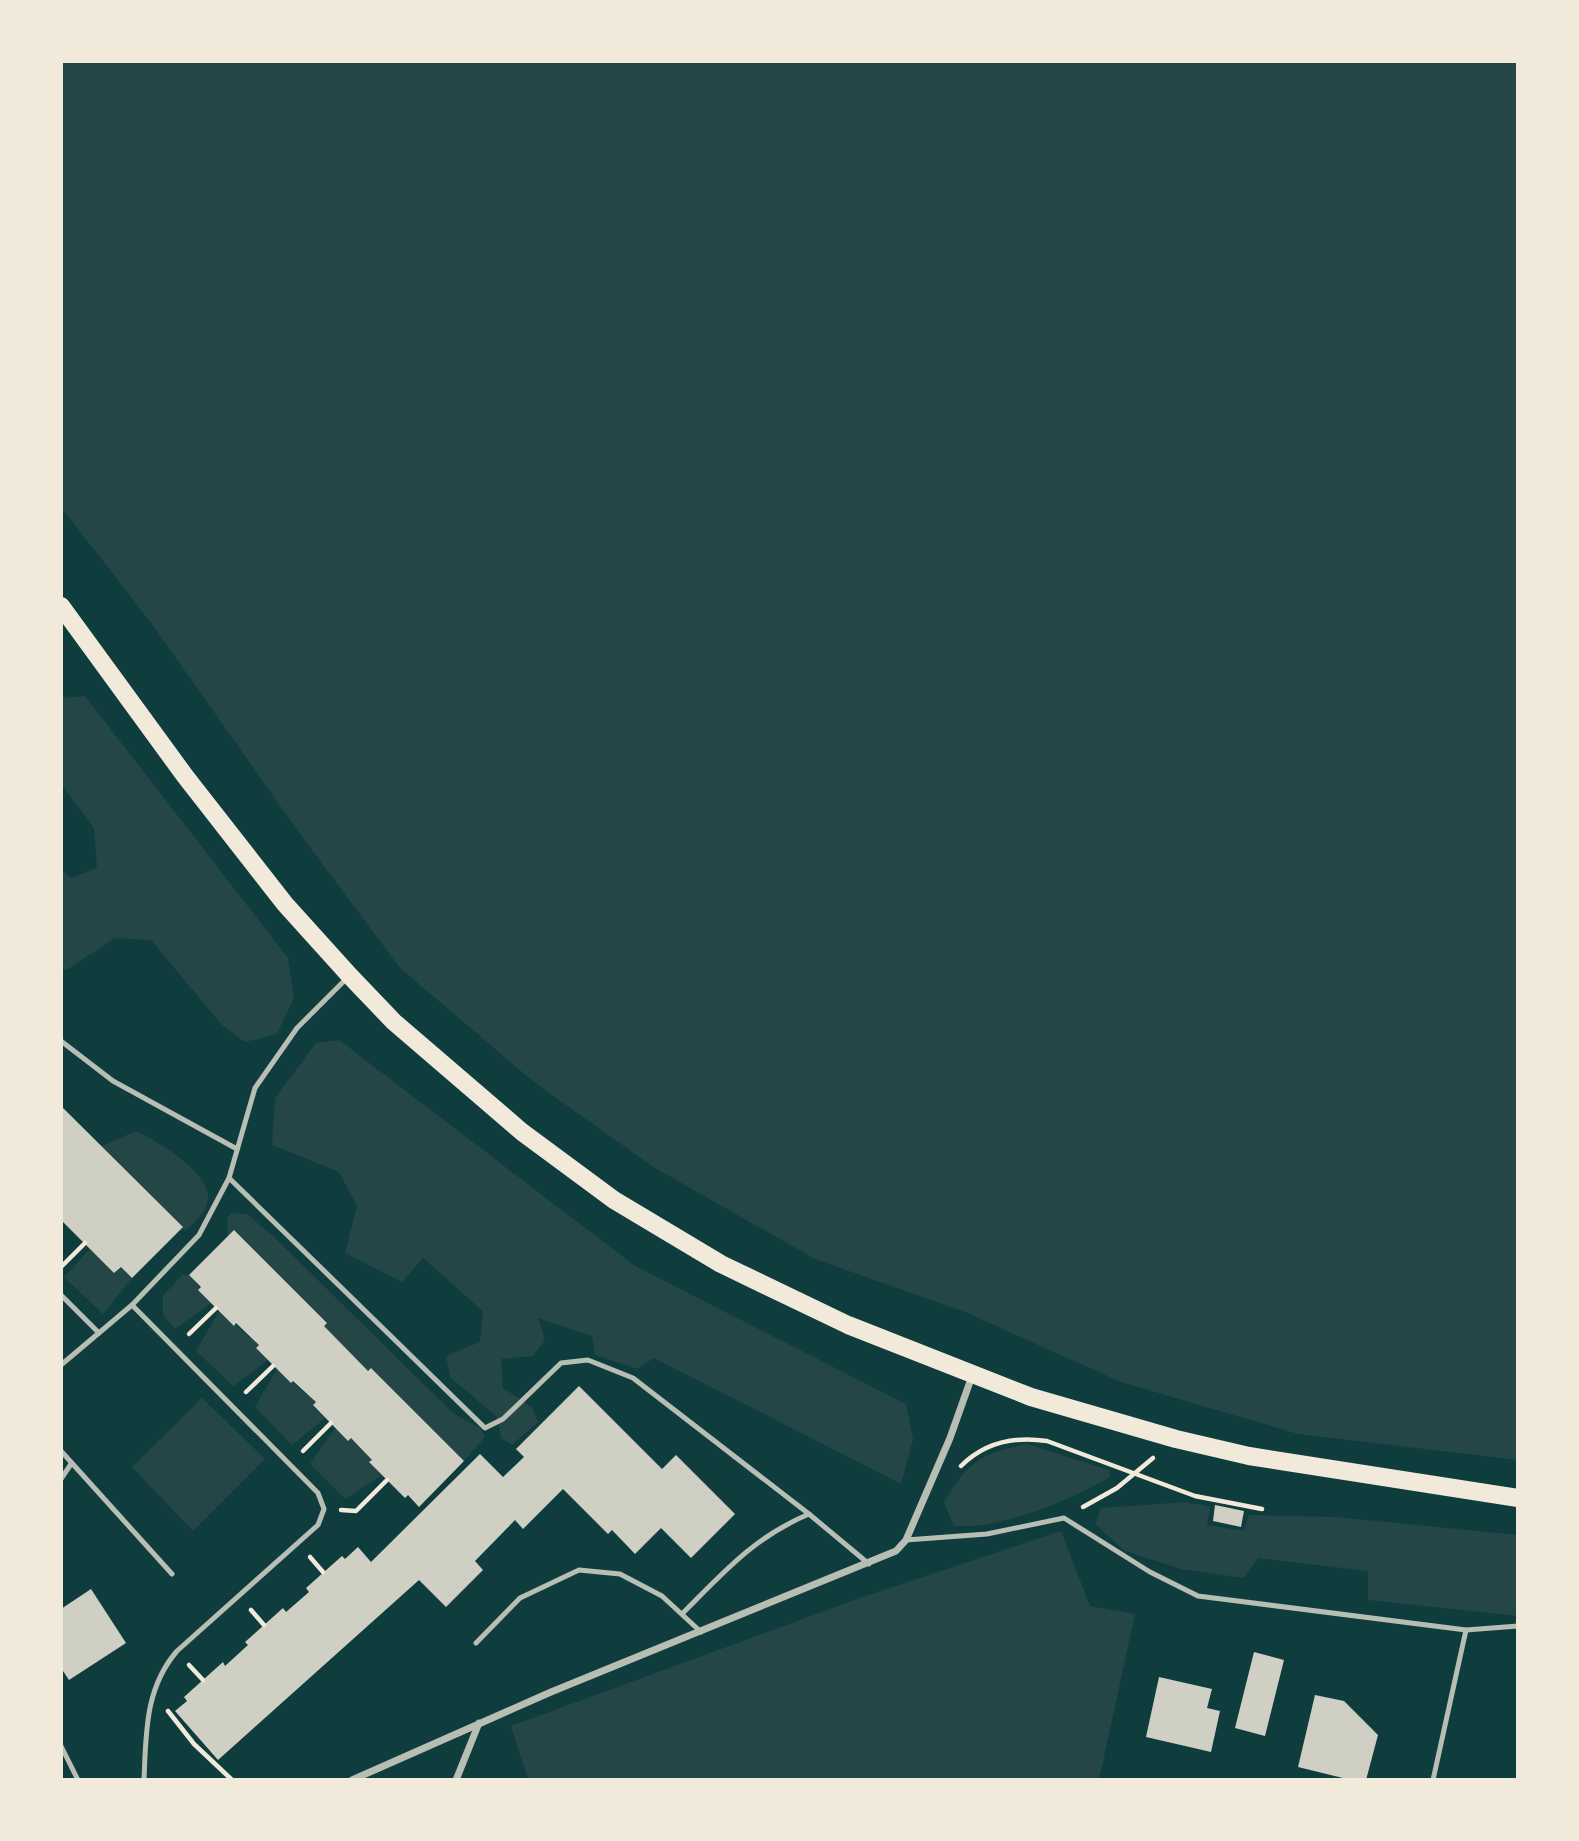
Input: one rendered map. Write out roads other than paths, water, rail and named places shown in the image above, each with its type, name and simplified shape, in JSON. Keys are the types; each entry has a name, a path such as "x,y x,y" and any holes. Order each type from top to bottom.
{"main road":[{"path":"61,606 185,776 285,904 350,976 394,1022 522,1132 614,1199 733,1269 848,1325 973,1376 1058,1405 1249,1456 1518,1498"}],"street":[{"path":"352,1780 479,1723 869,1564 896,1550 906,1540 950,1438 973,1376"},
{"path":"456,1780 479,1723"}],"lane":[{"path":"61,1365 132,1305 198,1235 229,1178 256,1088 297,1028 350,976"},
{"path":"61,1041 113,1081 237,1149"},
{"path":"229,1178 485,1428 503,1419 561,1363 588,1360 633,1378 809,1514 869,1564"},
{"path":"61,1295 99,1333"},
{"path":"132,1305 318,1493 324,1509 318,1525 177,1651 163,1668 152,1691 146,1731 144,1780"},
{"path":"61,1451 172,1574"},
{"path":"61,1479 71,1464"},
{"path":"682,1614 748,1549 778,1527 809,1514"},
{"path":"906,1540 987,1534 1064,1518 1150,1572 1198,1596 1466,1630 1518,1626"},
{"path":"476,1643 520,1598 579,1570 620,1574 662,1595 701,1632"},
{"path":"1433,1780 1466,1630"},
{"path":"61,1746 78,1780"}]}
